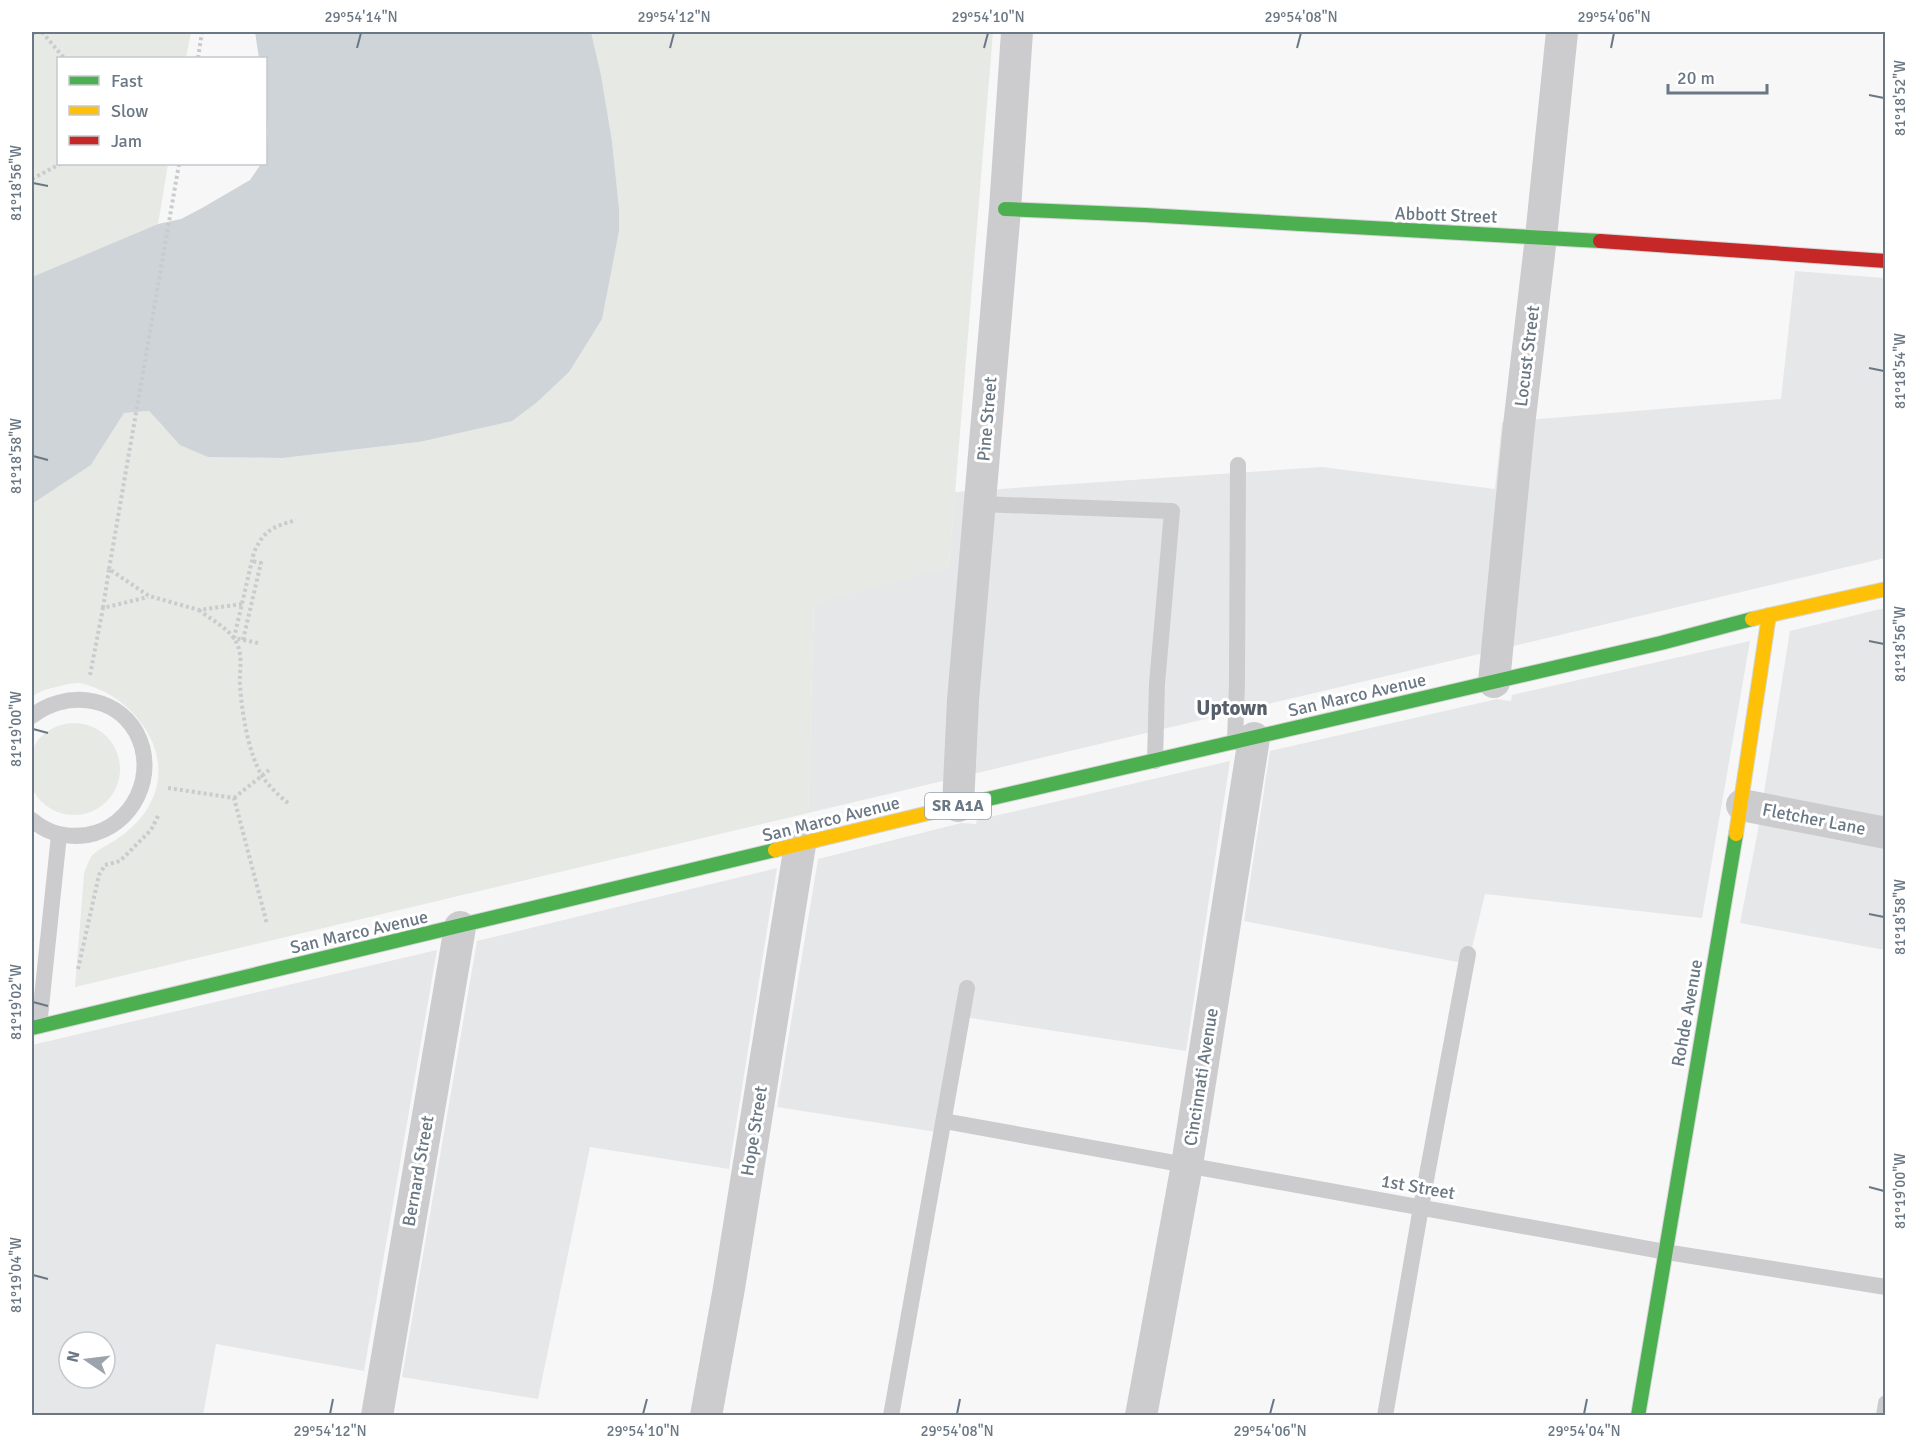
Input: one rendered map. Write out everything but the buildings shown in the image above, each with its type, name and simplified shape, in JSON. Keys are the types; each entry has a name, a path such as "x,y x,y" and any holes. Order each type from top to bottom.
{"main road":[{"name":"Abbott Street","path":"1005,209 1541,237 1886,261"},
{"name":"San Marco Avenue","path":"35,1027 958,806 1661,644 1769,615 1886,589"},
{"name":"Rohde Avenue","path":"1638,1416 1742,805 1769,615"}],"street":[{"name":"Pine Street","path":"958,806 963,700 1005,209 1017,32"},
{"name":"Locust Street","path":"1494,682 1518,434 1562,32"},
{"name":"Cincinnati Avenue","path":"1141,1416 1187,1165 1244,740"},
{"name":"Fletcher Lane","path":"1742,805 1886,833"},
{"name":"Hope Street","path":"706,1416 800,845"},
{"name":"Bernard Street","path":"376,1416 460,927"}],"lane":[{"path":"1238,465 1237,671 1244,740"},
{"path":"980,504 1172,511 1157,684 1155,761"},
{"path":"32,716 57,701 73,699 93,701 109,707 124,718 136,732 146,767 136,801 125,816 110,828 95,834 76,837 41,829 32,820"},
{"path":"35,1027 59,834"},
{"path":"1385,1416 1468,954"},
{"path":"891,1416 967,988"},
{"name":"1st Street","path":"944,1121 1666,1252 1886,1287"},
{"path":"1884,1416 1886,1403"}],"path":[{"path":"32,34 36,32"},
{"path":"42,32 63,57"},
{"path":"198,57 202,32"},
{"path":"32,179 58,165"},
{"path":"88,681 103,608 179,165"},
{"path":"288,803 274,791 261,774 245,723 240,682 242,655 234,638 254,552 264,534 270,529 296,520"},
{"path":"243,640 261,563 252,561"},
{"path":"109,569 149,596 199,610 234,638 258,643"},
{"path":"103,608 149,596"},
{"path":"199,610 242,604"},
{"path":"234,798 261,774 269,770"},
{"path":"167,788 234,798"},
{"path":"234,798 267,924"}],"shaded area":[{"path":"32,32 191,32 186,57 57,57 57,165 168,165 158,224 32,277"},
{"path":"255,32 591,32 612,141 619,208 619,231 602,319 569,372 536,403 512,421 419,442 283,458 208,457 180,445 149,411 124,413 91,465 32,504 32,277 158,224 181,219 250,180 260,165 267,165 267,57 259,57"},
{"path":"591,32 993,32 949,566 814,604 808,813 75,987 86,867 94,854 124,834 146,811 156,789 157,760 154,745 139,720 129,709 105,692 76,683 39,692 32,697 32,504 91,465 124,413 149,411 163,427 208,457 283,458 419,442 604,302 619,231 619,208 612,141"},
{"path":"1795,271 1885,278 1885,558 808,813 814,603 949,566 955,492 1322,467 1495,489 1502,422 1781,399"},
{"path":"1885,608 1885,950 1740,923 1758,830 1790,631"},
{"path":"1750,641 1702,918 1485,894 1468,964 1244,921 1270,751 1497,699 1511,701 1512,695"},
{"path":"74,723 100,731 112,743 120,769 112,795 100,807 74,815 48,807 36,795 28,769 36,743 48,731"},
{"path":"1230,761 1186,1051 958,1016 943,1133 777,1107 818,859 961,823 976,824 977,820"},
{"path":"777,868 729,1169 590,1147 538,1399 402,1377 477,941"},
{"path":"437,950 364,1371 216,1344 203,1415 32,1415 32,1045"}],"traffic: fast":[{"path":"1005,209 1600,241"},
{"path":"962,805 1661,643 1752,619"},
{"path":"1638,1416 1736,834"},
{"path":"32,1028 775,850"}],"traffic: slow":[{"path":"1752,619 1886,589"},
{"path":"1736,834 1769,615"},
{"path":"775,850 962,805"}],"traffic: jam":[{"path":"1600,241 1886,261"}],"district":[{"name":"Uptown","path":"1232,708"}]}
